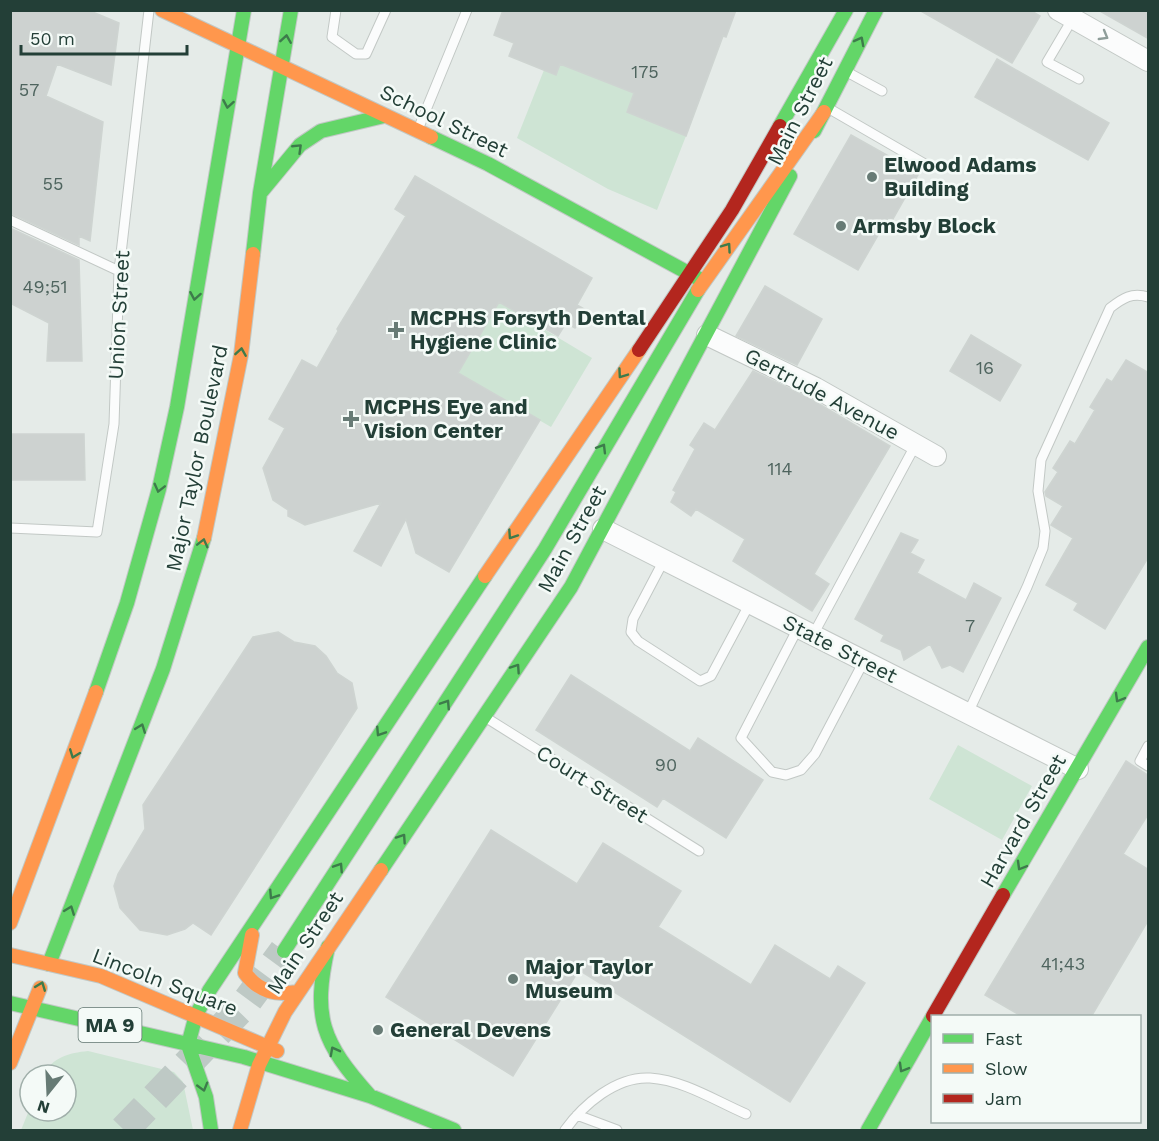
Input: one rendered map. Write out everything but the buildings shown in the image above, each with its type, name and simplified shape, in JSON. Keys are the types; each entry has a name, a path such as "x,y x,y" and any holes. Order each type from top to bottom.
{"main road":[{"name":"School Street","path":"162,10 488,164 697,278"},
{"name":"Major Taylor Boulevard","path":"10,923 79,742 127,603 159,489 177,407 244,10"},
{"name":"Major Taylor Boulevard","path":"10,1063 160,678 199,562 213,506 241,355 260,193 291,10"},
{"name":"Main Street","path":"188,1045 196,1015 209,991 422,668 697,278 732,210 846,10"},
{"name":"Main Street","path":"240,1131 267,1046 298,992 571,587 707,335 876,10"},
{"path":"285,951 545,549 697,278 825,109"},
{"path":"260,193 300,145 321,131 384,116"},
{"name":"Harvard Street","path":"934,1015 1078,769 1140,669 1149,647"},
{"path":"256,922 245,973 252,984 266,993 280,995 298,992"},
{"path":"328,947 319,998 325,1032 344,1068 370,1096"},
{"name":"Lincoln Square","path":"10,955 101,976 267,1046"},
{"name":"MA 9","path":"10,1003 261,1062 370,1096"},
{"name":"Harvard Street","path":"868,1131 931,1021"},
{"path":"188,1045 206,1096 211,1131"},
{"name":"MA 9","path":"267,1046 370,1096 454,1131"}],"street":[{"path":"1069,13 1149,62"},
{"name":"Gertrude Avenue","path":"707,335 816,388 936,456"},
{"name":"State Street","path":"603,529 1078,769"}],"lane":[{"name":"Union Street","path":"10,528 97,532 114,424 119,271 148,10"},
{"path":"336,10 332,37 356,54 366,54 386,10"},
{"path":"417,131 467,10"},
{"path":"1069,13 1047,62 1079,79"},
{"path":"845,70 882,91"},
{"path":"825,109 930,167"},
{"path":"10,220 119,271"},
{"path":"968,713 1043,548 1045,531 1038,481 1041,457 1110,308 1125,296 1139,294 1149,297"},
{"path":"864,661 815,754 801,770 786,775 772,772 741,738 916,444"},
{"path":"664,560 633,619 631,632 638,641 699,681 711,676 750,603"},
{"name":"Court Street","path":"484,717 699,851"},
{"path":"1149,746 1140,761 1149,766"},
{"path":"565,1131 577,1115 603,1092 626,1083 649,1078 683,1086 746,1113"},
{"path":"577,1115 617,1131"}],"green space":[{"path":"560,64 634,93 627,112 686,136 657,210 608,189 517,138 544,70 556,74"},
{"path":"499,302 592,358 551,427 458,373"},
{"path":"958,745 1032,786 1002,840 929,799"},
{"path":"88,1051 174,1072 183,1082 193,1130 21,1130 24,1123 78,1123 78,1063 53,1063 74,1053"}],"tunnel":[{"path":"124,1130 245,1004 284,951"}],"traffic: fast":[{"path":"96,692 127,603 159,489 177,407 244,10"},
{"path":"253,254 260,193 291,10"},
{"path":"780,126 846,10"},
{"path":"814,131 876,10"},
{"path":"262,191 300,145 321,131 384,116"},
{"path":"431,137 488,164 703,281"},
{"path":"381,870 571,587 790,176"},
{"path":"284,951 545,549 698,290"},
{"path":"49,964 163,669 204,538"},
{"path":"211,1130 206,1097 188,1045 196,1015 209,991 485,576"},
{"path":"1003,895 1148,647"},
{"path":"328,947 321,993 325,1028 341,1060 370,1096"},
{"path":"10,1003 244,1057 370,1096 454,1130"},
{"path":"868,1130 931,1020"}],"traffic: slow":[{"path":"162,10 431,137"},
{"path":"698,290 824,112"},
{"path":"204,538 241,355 253,254"},
{"path":"485,576 639,350"},
{"path":"10,923 96,692"},
{"path":"240,1130 259,1065 285,1012 381,870"},
{"path":"252,935 245,973 256,984 268,991 298,992"},
{"path":"10,955 101,976 277,1051"},
{"path":"10,1063 40,988"}],"traffic: jam":[{"path":"639,350 732,210 780,126"},
{"path":"934,1015 1003,895"}],"place":[{"name":"Elwood Adams Building","path":"872,177"},
{"name":"Armsby Block","path":"841,226"},
{"name":"MCPHS Forsyth Dental Hygiene Clinic","path":"396,330"},
{"name":"MCPHS Eye and Vision Center","path":"351,419"},
{"name":"Major Taylor Museum","path":"513,979"},
{"name":"General Devens","path":"378,1030"}]}
